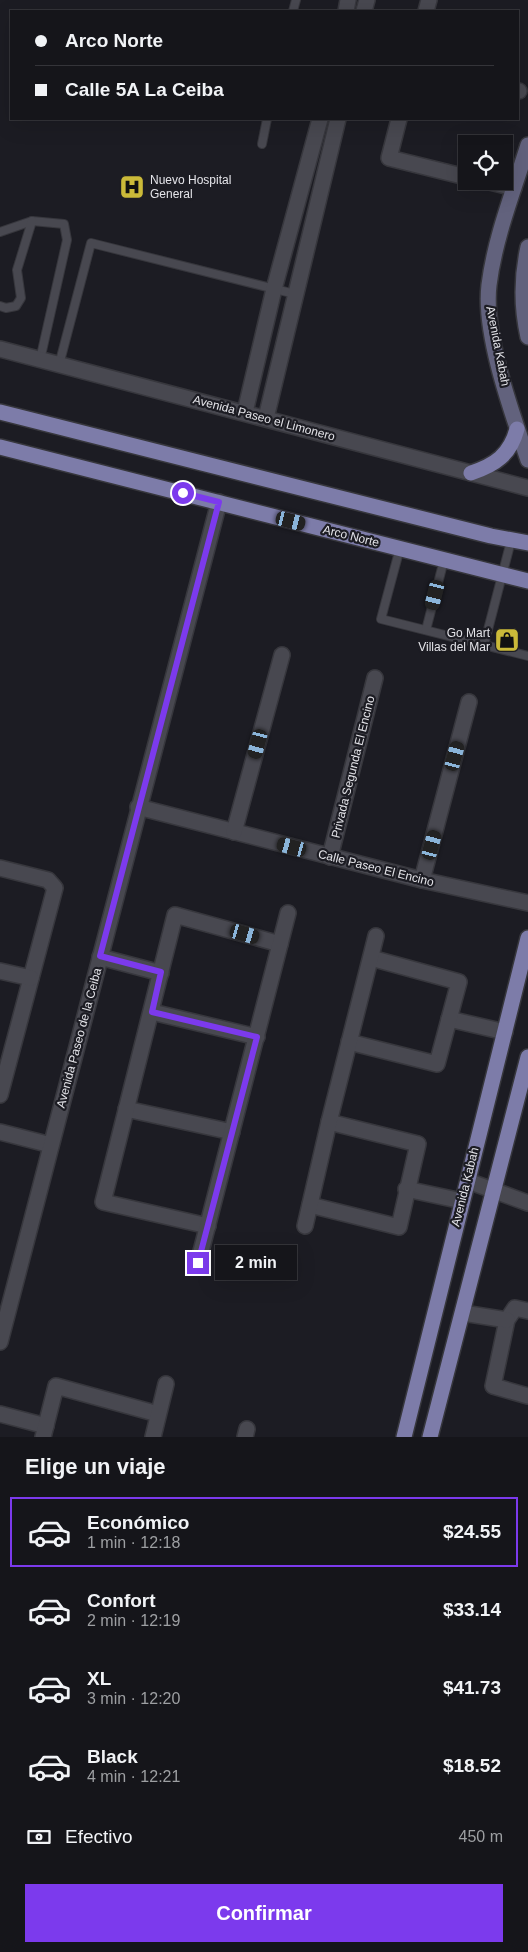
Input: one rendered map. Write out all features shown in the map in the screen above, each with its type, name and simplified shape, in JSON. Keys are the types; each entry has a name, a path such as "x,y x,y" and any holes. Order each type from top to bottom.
{"main road":[{"name":"Avenida Kabah","path":"528,145 494,258 489,294 492,330 500,371 528,460"},
{"path":"528,247 522,286 522,312 528,337"},
{"path":"0,412 511,541 528,543"},
{"path":"471,473 499,460 510,447 518,430"},
{"name":"Arco Norte","path":"0,447 528,581"},
{"name":"Avenida Kabah","path":"404,1437 528,938"},
{"path":"430,1437 528,1056"}],"street":[{"path":"244,412 274,289 320,120"},
{"path":"266,418 338,120"},
{"path":"399,120 389,158 458,175"},
{"name":"Avenida Paseo el Limonero","path":"0,349 528,488"},
{"name":"Avenida Paseo de la Ceiba","path":"0,1342 3,1312 51,1145 219,502"},
{"path":"234,832 282,655"},
{"name":"Privada Segunda El Encino","path":"330,857 375,678"},
{"path":"422,880 470,702"},
{"name":"Calle Paseo El Encino","path":"138,807 422,880 528,903"},
{"path":"0,868 48,880 54,888 31,978 3,1069 0,1095"},
{"path":"198,1263 288,913"},
{"path":"208,1226 103,1202 126,1109 176,915 280,944"},
{"path":"305,1226 376,936"},
{"path":"100,956 161,972"},
{"path":"349,1042 437,1064 459,982 371,958"},
{"path":"0,971 31,978"},
{"path":"152,1012 257,1037"},
{"path":"449,1019 505,1032"},
{"path":"126,1109 232,1132"},
{"path":"310,1205 399,1227 406,1189 418,1144 329,1122"},
{"path":"0,1132 51,1145"},
{"path":"468,1181 528,1203"},
{"path":"406,1189 462,1201"},
{"path":"528,1311 514,1308 507,1320 493,1386 528,1396"},
{"path":"463,1313 507,1320"},
{"path":"153,1437 166,1384"},
{"path":"0,1414 45,1431 56,1386 158,1414"}],"lane":[{"path":"262,144 268,120"},
{"path":"0,232 32,221 64,224 67,240 40,360"},
{"path":"0,306 6,308 16,306 21,298 17,270 32,221"},
{"path":"59,365 90,243 295,294"},
{"path":"484,645 511,541"},
{"path":"400,548 381,619 528,656"},
{"path":"426,630 444,560"}],"place":[{"name":"Nuevo Hospital General","path":"132,187"},
{"name":"Go Mart Villas del Mar","path":"507,640"}],"route":[{"path":"183,493 219,502 100,956 161,972 152,1012 257,1037 198,1263"}]}
